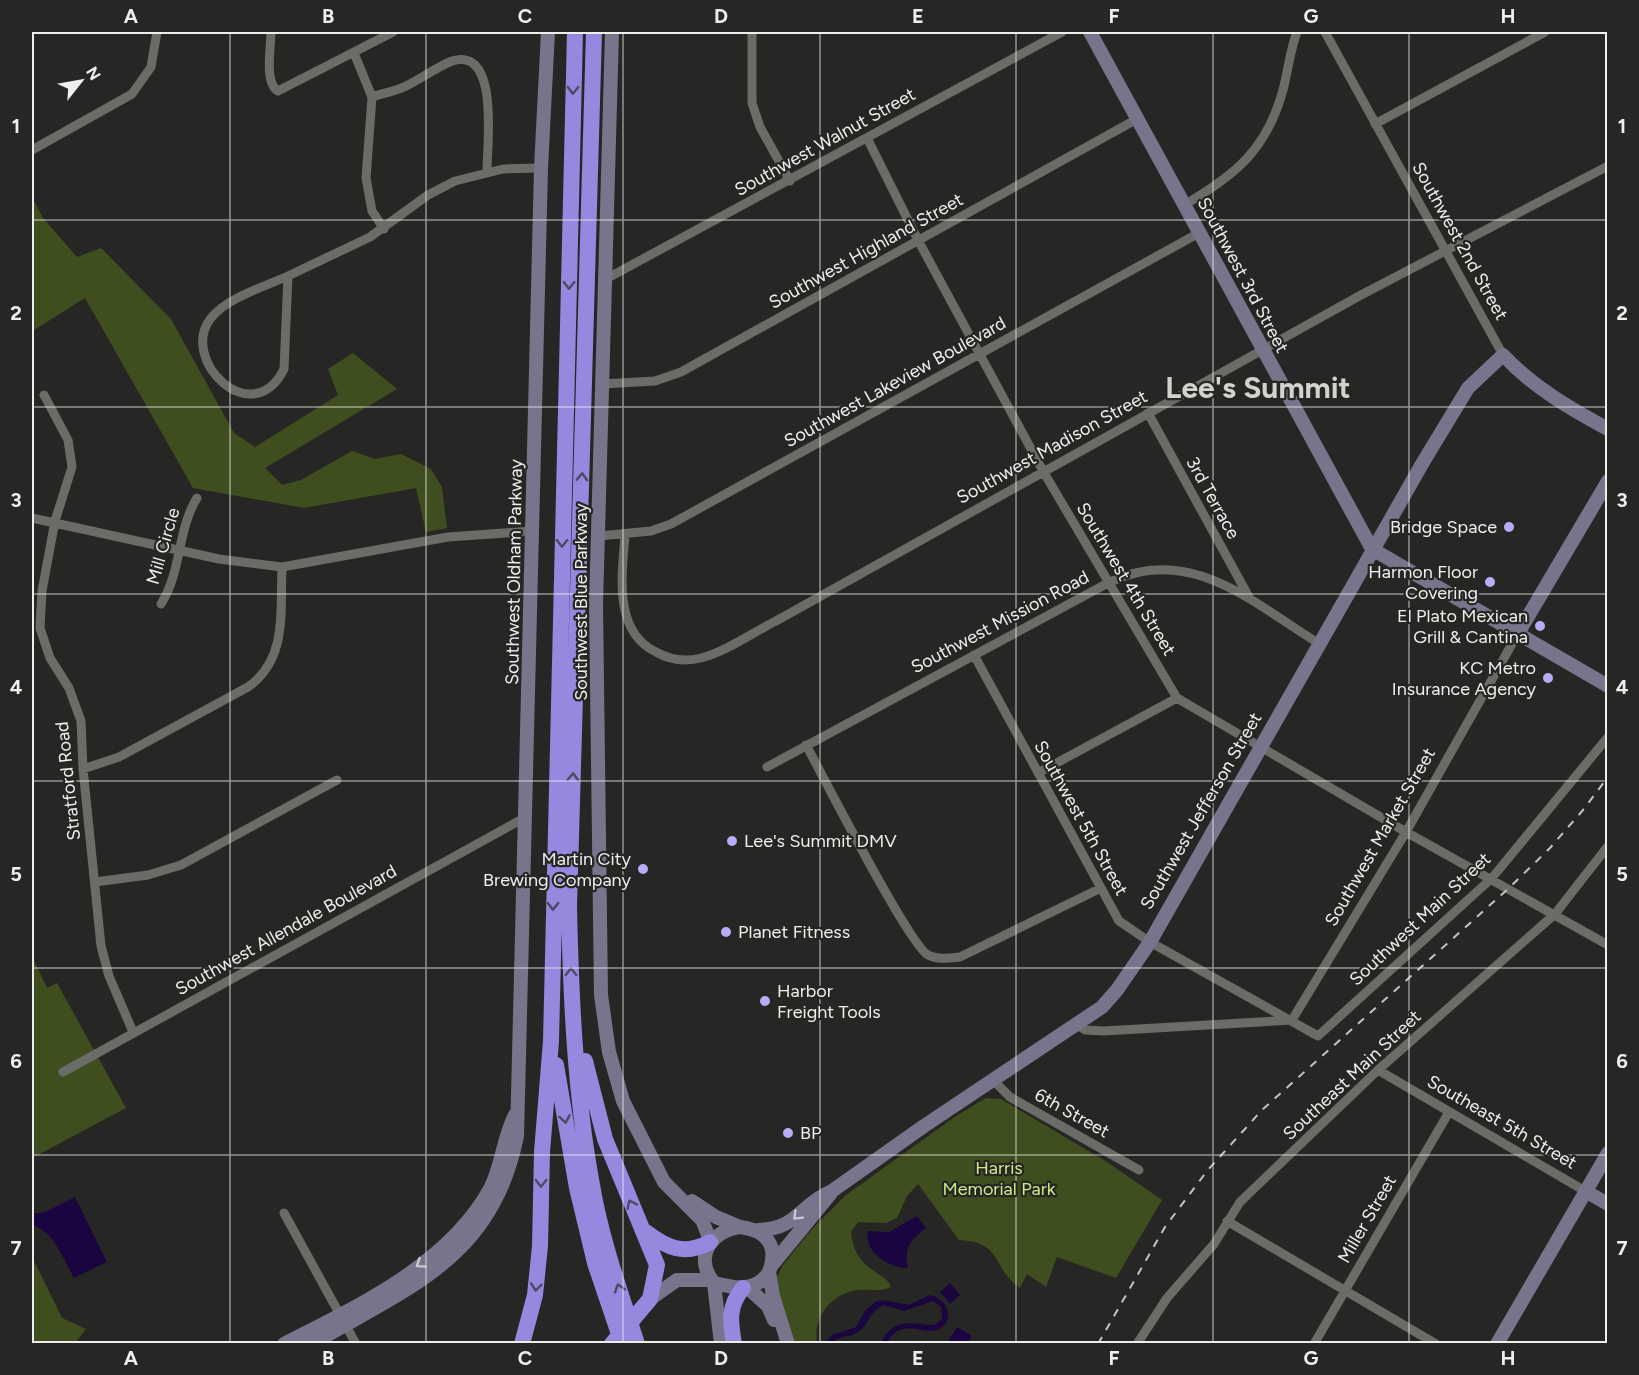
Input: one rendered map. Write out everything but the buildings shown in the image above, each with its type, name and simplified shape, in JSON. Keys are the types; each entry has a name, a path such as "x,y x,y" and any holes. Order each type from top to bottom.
{"highway":[{"path":"522,1344 535,1295 540,1246 542,1152 551,1041 575,32"},
{"path":"594,32 569,906 571,996 580,1100 592,1186 610,1259 637,1344"},
{"path":"571,996 595,1107 619,1176 657,1265 646,1304 612,1344"},
{"path":"551,1041 577,1188 595,1263 622,1344"},
{"path":"644,1231 660,1243 677,1250 694,1250 710,1241"},
{"path":"734,1344 731,1309 733,1301 745,1287"}],"street":[{"path":"32,150 132,94 151,67 157,32"},
{"path":"271,32 271,79 276,90 283,90 393,32"},
{"name":"Southwest Oldham Parkway","path":"312,1344 434,1255 455,1245 492,1186 507,1131 516,1113 526,817 542,168 548,32"},
{"name":"Southwest Blue Parkway","path":"612,32 596,604 602,995 609,1052 623,1101 669,1188 702,1220 710,1241"},
{"path":"752,32 752,103 760,127 790,180"},
{"name":"Southwest Walnut Street","path":"604,280 1062,32"},
{"name":"Southwest 3rd Street","path":"1090,32 1372,549"},
{"path":"1184,205 1239,167 1254,153 1270,130 1297,32"},
{"name":"Southwest 2nd Street","path":"1324,32 1503,355 1520,374 1553,398 1608,429"},
{"path":"1375,124 1545,32"},
{"path":"354,53 372,97 366,178 372,211 384,229"},
{"path":"372,97 405,87 454,61 470,61 478,66 486,82 487,171"},
{"name":"Southwest Highland Street","path":"602,384 655,381 681,372 1137,119"},
{"name":"Southwest 4th Street","path":"867,138 919,242 1043,471 1177,698 1406,832 1492,878 1608,945"},
{"name":"Southwest Madison Street","path":"625,535 623,609 636,638 661,655 675,660 696,659 720,650 1263,350 1608,166"},
{"path":"288,276 284,369 278,381 263,392 258,394 235,392 216,377 202,347 206,327 223,307 384,229 428,195 455,181 487,171 542,168"},
{"name":"Southwest Lakeview Boulevard","path":"599,536 651,531 671,524 1199,233"},
{"name":"Southwest Jefferson Street","path":"758,1230 775,1230 789,1224 810,1204 992,1079 1102,1007 1118,990 1150,942 1318,643 1468,388 1503,355"},
{"name":"Stratford Road","path":"44,395 68,440 72,467 55,521 42,591 40,628 50,658 69,688 81,722 83,769 98,925 108,976 133,1032"},
{"name":"3rd Terrace","path":"1148,413 1250,599"},
{"name":"Southwest Market Street","path":"1292,1020 1406,832 1517,634 1607,481 1608,475"},
{"name":"Mill Circle","path":"161,604 171,588 189,510 197,498"},
{"path":"32,518 55,521 180,550 282,567 448,537 533,531"},
{"path":"1372,549 1608,686"},
{"path":"83,769 119,757 248,687 264,675 270,666 279,641 282,567"},
{"name":"Southwest Mission Road","path":"767,767 1108,583 1142,570 1177,569 1210,578 1250,599 1318,643"},
{"name":"Southwest 5th Street","path":"974,655 1119,921 1150,942 1318,1036"},
{"path":"1038,773 1177,698"},
{"name":"Southwest Main Street","path":"1318,1036 1492,878 1608,737"},
{"path":"806,745 894,904 915,939 928,955 947,959 967,954 1101,888"},
{"path":"95,882 148,875 180,865 337,780"},
{"name":"Southwest Allendale Boulevard","path":"63,1072 526,817"},
{"name":"Southeast Main Street","path":"1137,1344 1167,1298 1214,1244 1240,1202 1378,1070 1556,914 1608,846"},
{"path":"1075,1024 1085,1030 1104,1031 1292,1020"},
{"name":"Southeast 5th Street","path":"1378,1070 1608,1204"},
{"name":"6th Street","path":"992,1079 999,1089 1010,1096 1139,1170"},
{"name":"Miller Street","path":"1314,1344 1449,1112"},
{"path":"1497,1344 1608,1153"},
{"name":"Southwest Blue Parkway","path":"655,1163 697,1205 740,1227"},
{"name":"Southwest Jefferson Street","path":"771,1269 832,1191"},
{"path":"284,1213 356,1344"},
{"path":"1227,1221 1437,1344"},
{"path":"721,1344 712,1281 706,1258 710,1241 726,1230 740,1227 758,1230 771,1247 773,1296 788,1344"},
{"path":"646,1304 677,1280 712,1281 745,1287 756,1285 771,1269"},
{"path":"745,1287 768,1306 779,1344"},
{"name":"Southwest Oldham Parkway","path":"284,1344 343,1320"}],"green space":[{"path":"32,197 43,218 77,257 101,248 171,319 234,433 255,447 338,395 328,369 353,353 397,389 265,468 282,485 301,480 352,451 375,459 401,454 431,469 442,487 447,528 426,532 416,488 304,508 193,488 85,298 34,330 32,404"},
{"path":"32,956 47,988 57,983 126,1108 32,1158"},
{"name":"Harris Memorial Park","path":"986,1098 1001,1099 1107,1162 1162,1200 1116,1278 1057,1257 1046,1287 1027,1274 1020,1288 1011,1280 990,1251 973,1242 959,1240 918,1184 907,1196 897,1218 886,1223 858,1222 851,1232 853,1245 858,1255 891,1287 879,1290 858,1290 840,1296 832,1301 821,1315 817,1343 792,1343 780,1304 776,1279 783,1265 811,1230 846,1195 956,1116"},
{"path":"32,1257 62,1318 86,1329 75,1343 32,1343"}],"shaded area":[{"path":"75,1197 107,1262 74,1278 52,1239 32,1225 32,1214 45,1212"},
{"path":"917,1216 926,1228 910,1245 907,1255 908,1268 886,1262 873,1252 869,1246 868,1231 889,1232"},
{"path":"950,1283 960,1295 950,1304 940,1292"},
{"path":"930,1295 941,1300 947,1309 947,1320 939,1329 926,1331 906,1328 899,1330 887,1343 881,1343 886,1334 897,1325 911,1323 934,1325 942,1319 941,1307 933,1301 904,1311 884,1305 875,1311 858,1332 832,1343 826,1343 832,1335 856,1327 865,1311 875,1302 883,1300 909,1305"},
{"path":"957,1327 972,1336 967,1343 947,1343"}],"railway":[{"path":"1098,1344 1165,1227 1207,1171 1262,1110 1509,888 1550,848 1608,777"}],"place":[{"name":"Bridge Space","path":"1509,527"},
{"name":"Harmon Floor Covering","path":"1490,582"},
{"name":"El Plato Mexican Grill & Cantina","path":"1540,626"},
{"name":"KC Metro Insurance Agency","path":"1548,678"},
{"name":"Lee's Summit DMV","path":"732,841"},
{"name":"Martin City Brewing Company","path":"643,869"},
{"name":"Planet Fitness","path":"726,932"},
{"name":"Harbor Freight Tools","path":"765,1001"},
{"name":"BP","path":"788,1133"}],"district":[{"name":"Lee's Summit","path":"1258,387"}]}
